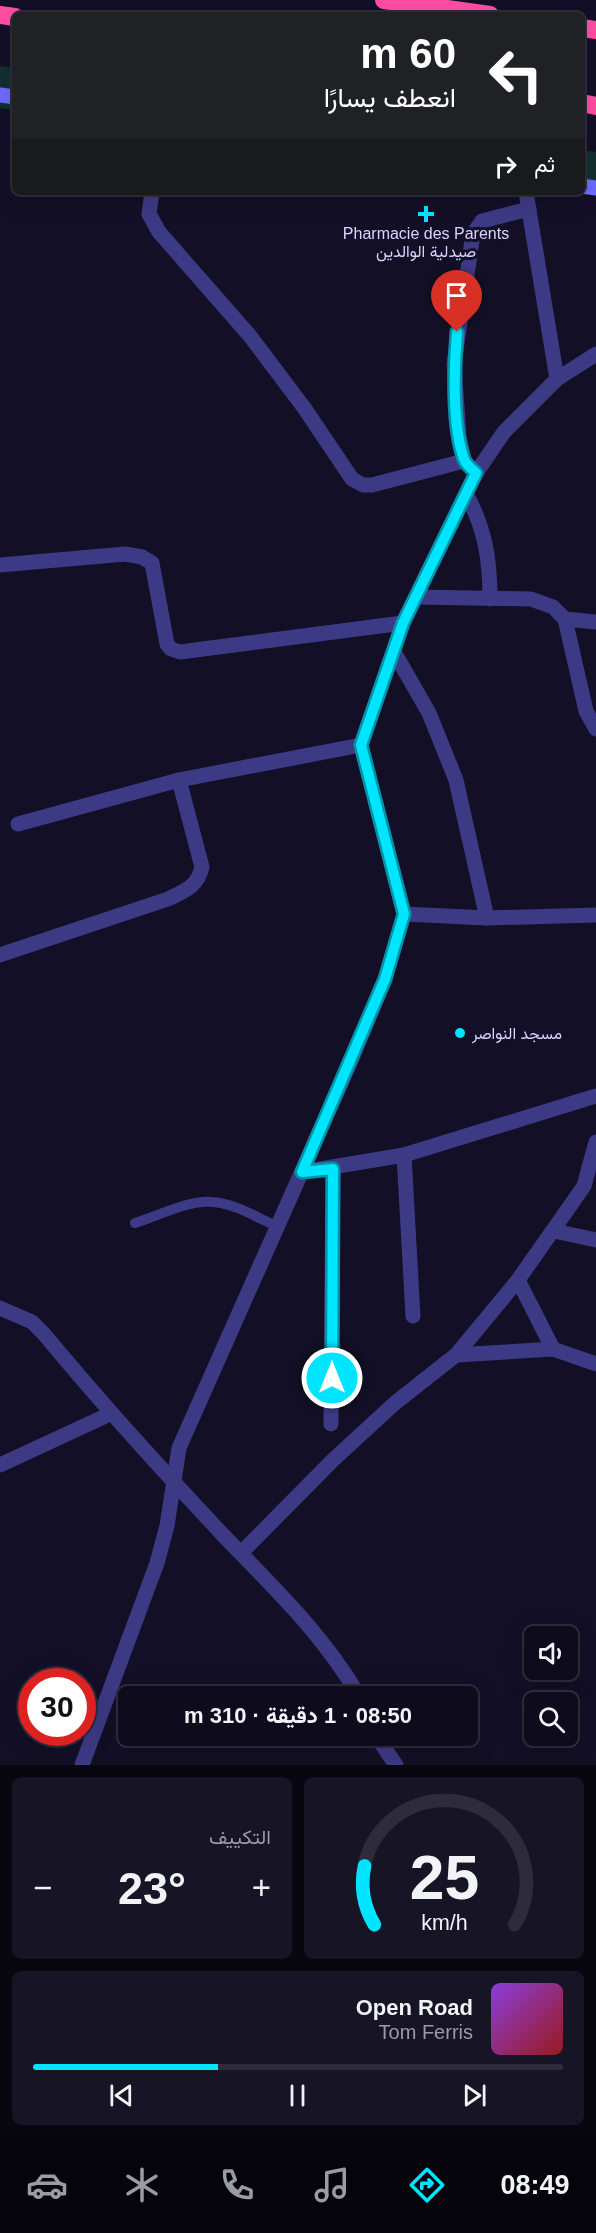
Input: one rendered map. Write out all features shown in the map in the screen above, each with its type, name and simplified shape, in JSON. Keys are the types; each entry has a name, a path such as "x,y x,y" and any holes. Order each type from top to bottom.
{"highway":[{"path":"384,0 469,12"}],"street":[{"path":"152,195 149,214 155,227 250,336 305,409 352,479 363,485 372,485 464,461"},
{"path":"527,195 557,380"},
{"path":"476,473 464,461 459,436 454,364 473,234 482,221 529,209"},
{"path":"82,1765 157,1563 167,1526 179,1448 385,979 404,914 361,745 403,623 476,473 504,432 557,380 596,354"},
{"path":"466,494 478,517 486,541 490,599"},
{"path":"0,565 125,554 142,557 152,563 166,644 171,649 180,652 403,623"},
{"path":"417,597 531,599 553,607 564,619 586,711 596,729"},
{"path":"564,619 596,622"},
{"path":"394,652 429,713 456,780 487,918"},
{"path":"18,824 179,780 361,745"},
{"path":"0,956 168,899 192,887 200,878 202,867 179,780"},
{"path":"404,914 487,918 596,915"},
{"path":"302,1172 333,1169 404,1155 596,1096"},
{"path":"241,1553 333,1460 395,1403 456,1355 519,1280 584,1186 596,1142"},
{"path":"404,1155 413,1316"},
{"path":"331,1424 333,1169"},
{"path":"554,1231 596,1240"},
{"path":"519,1280 554,1349"},
{"path":"0,1308 32,1322 110,1414 307,1621 341,1665 353,1686"},
{"path":"456,1355 554,1349 596,1364"},
{"path":"0,1465 110,1414"},
{"path":"383,1746 396,1765"}],"lane":[{"path":"135,1223 192,1204 211,1201 228,1205 278,1227"}],"green space":[{"path":"0,66 12,68 12,110 0,108"},
{"path":"585,150 596,152 596,185 585,183"}],"place":[{"name":"Pharmacie des Parents صيدلية الوالدين","path":"426,214"},
{"name":"مسجد النواصر","path":"460,1033"}],"route":[{"path":"332,1378 333,1169 302,1172 385,979 404,914 361,745 403,623 476,473 464,461 459,436 454,364 457,332"}]}
